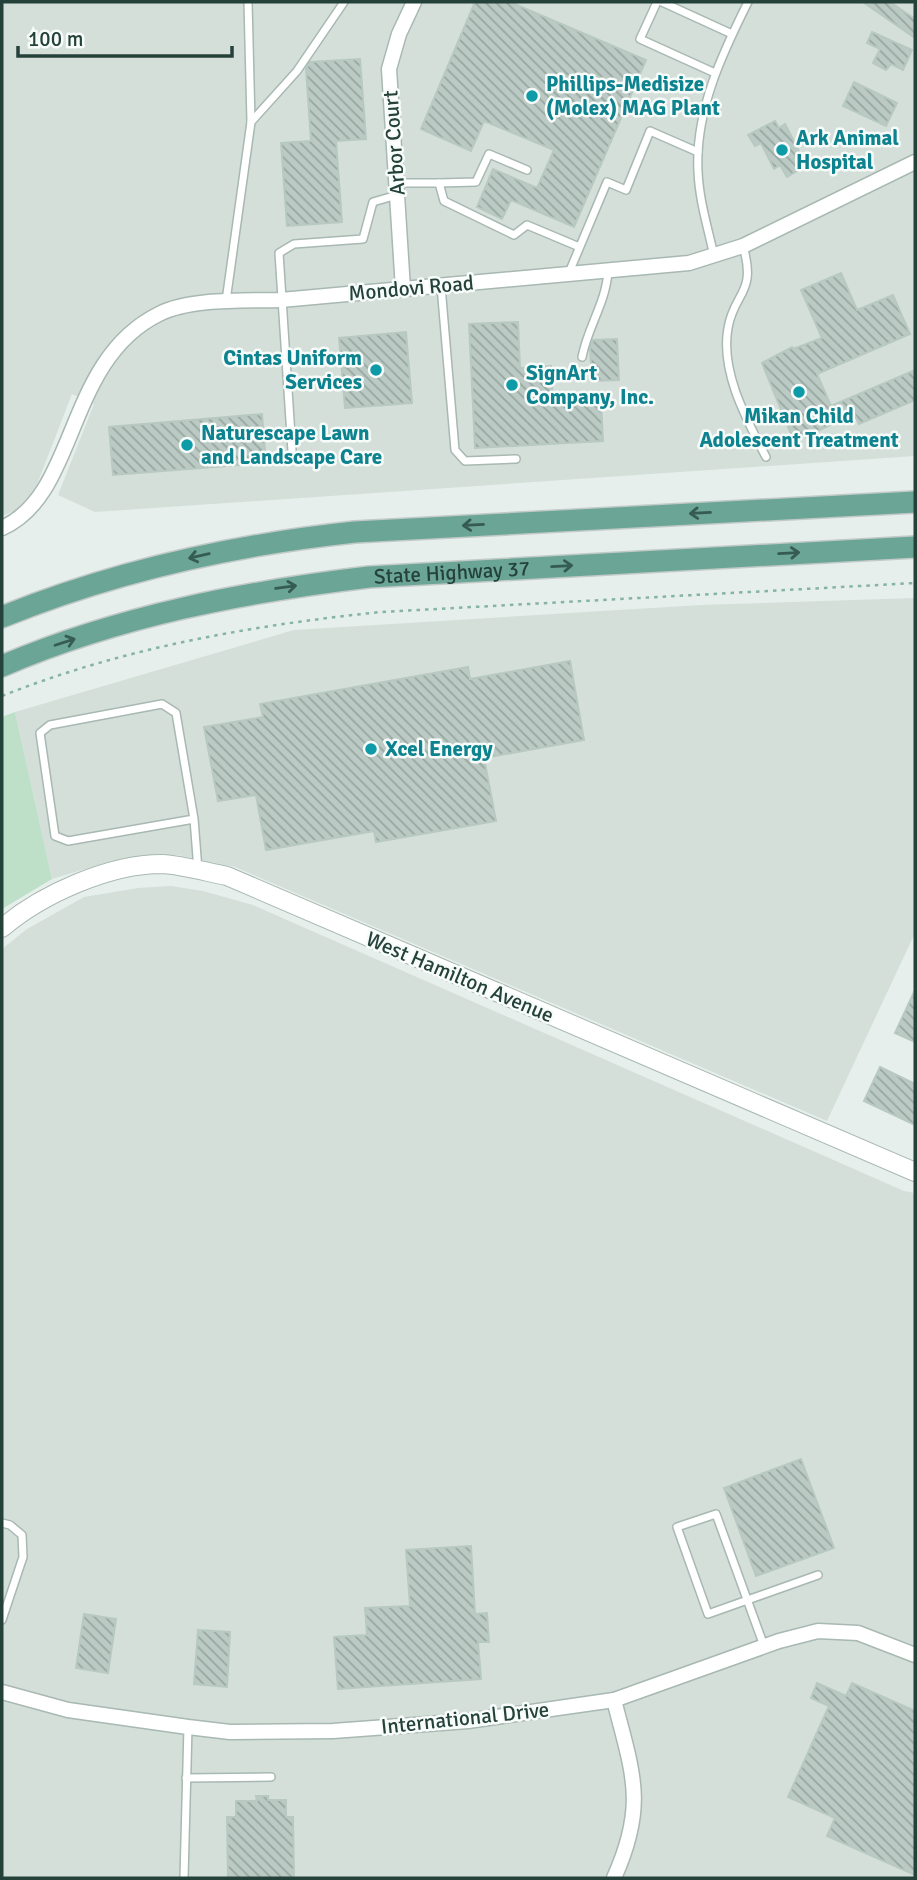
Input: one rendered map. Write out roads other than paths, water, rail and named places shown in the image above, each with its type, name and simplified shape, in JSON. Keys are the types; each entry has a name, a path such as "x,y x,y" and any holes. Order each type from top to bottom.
{"main road":[{"path":"2,618 64,594 155,566 305,537 355,532 915,502"},
{"name":"State Highway 37","path":"2,666 114,625 283,587 383,576 915,547"}],"street":[{"name":"Arbor Court","path":"403,289 389,69 399,34 414,2"},
{"name":"Mondovi Road","path":"2,528 25,516 39,499 89,386 110,354 133,329 161,313 226,302 281,300 689,263 743,246 915,162"},
{"name":"West Hamilton Avenue","path":"2,928 28,908 104,871 163,864 227,876 915,1172"},
{"name":"International Drive","path":"2,1692 68,1710 230,1732 333,1731 468,1721 614,1700 800,1635 840,1630 878,1639 915,1655"},
{"path":"614,1700 631,1767 635,1802 631,1837 614,1878"}],"lane":[{"path":"226,302 251,122 248,2"},
{"path":"251,122 297,71 344,2"},
{"path":"657,2 640,39 715,73"},
{"path":"662,2 732,34"},
{"path":"714,257 700,192 698,152 715,73 748,2"},
{"path":"568,275 577,246 607,182 625,190 650,131 698,152"},
{"path":"292,451 279,253 294,244 363,239 373,202 396,189 439,183 476,182 489,154 527,170"},
{"path":"439,183 444,201 514,235 527,225 577,246"},
{"path":"743,246 748,263 747,280 728,327 727,350 742,408 766,457"},
{"path":"582,357 587,332 607,292 608,271"},
{"path":"441,286 455,450 464,461 516,459"},
{"path":"194,818 68,841 55,836 40,733 50,725 162,704 176,712 194,818 198,871"},
{"path":"764,1646 749,1600 716,1514 677,1527 708,1614 749,1600 818,1575"},
{"path":"2,1523 10,1525 22,1535 23,1557 2,1620"},
{"path":"184,1878 188,1727"},
{"path":"186,1778 271,1777"}],"place":[{"name":"Phillips-Medisize (Molex) MAG Plant","path":"532,96"},
{"name":"Ark Animal Hospital","path":"782,150"},
{"name":"Cintas Uniform Services","path":"376,370"},
{"name":"SignArt Company, Inc.","path":"512,385"},
{"name":"Mikan Child Adolescent Treatment","path":"799,392"},
{"name":"Naturescape Lawn and Landscape Care","path":"187,445"},
{"name":"Xcel Energy","path":"371,749"}]}
